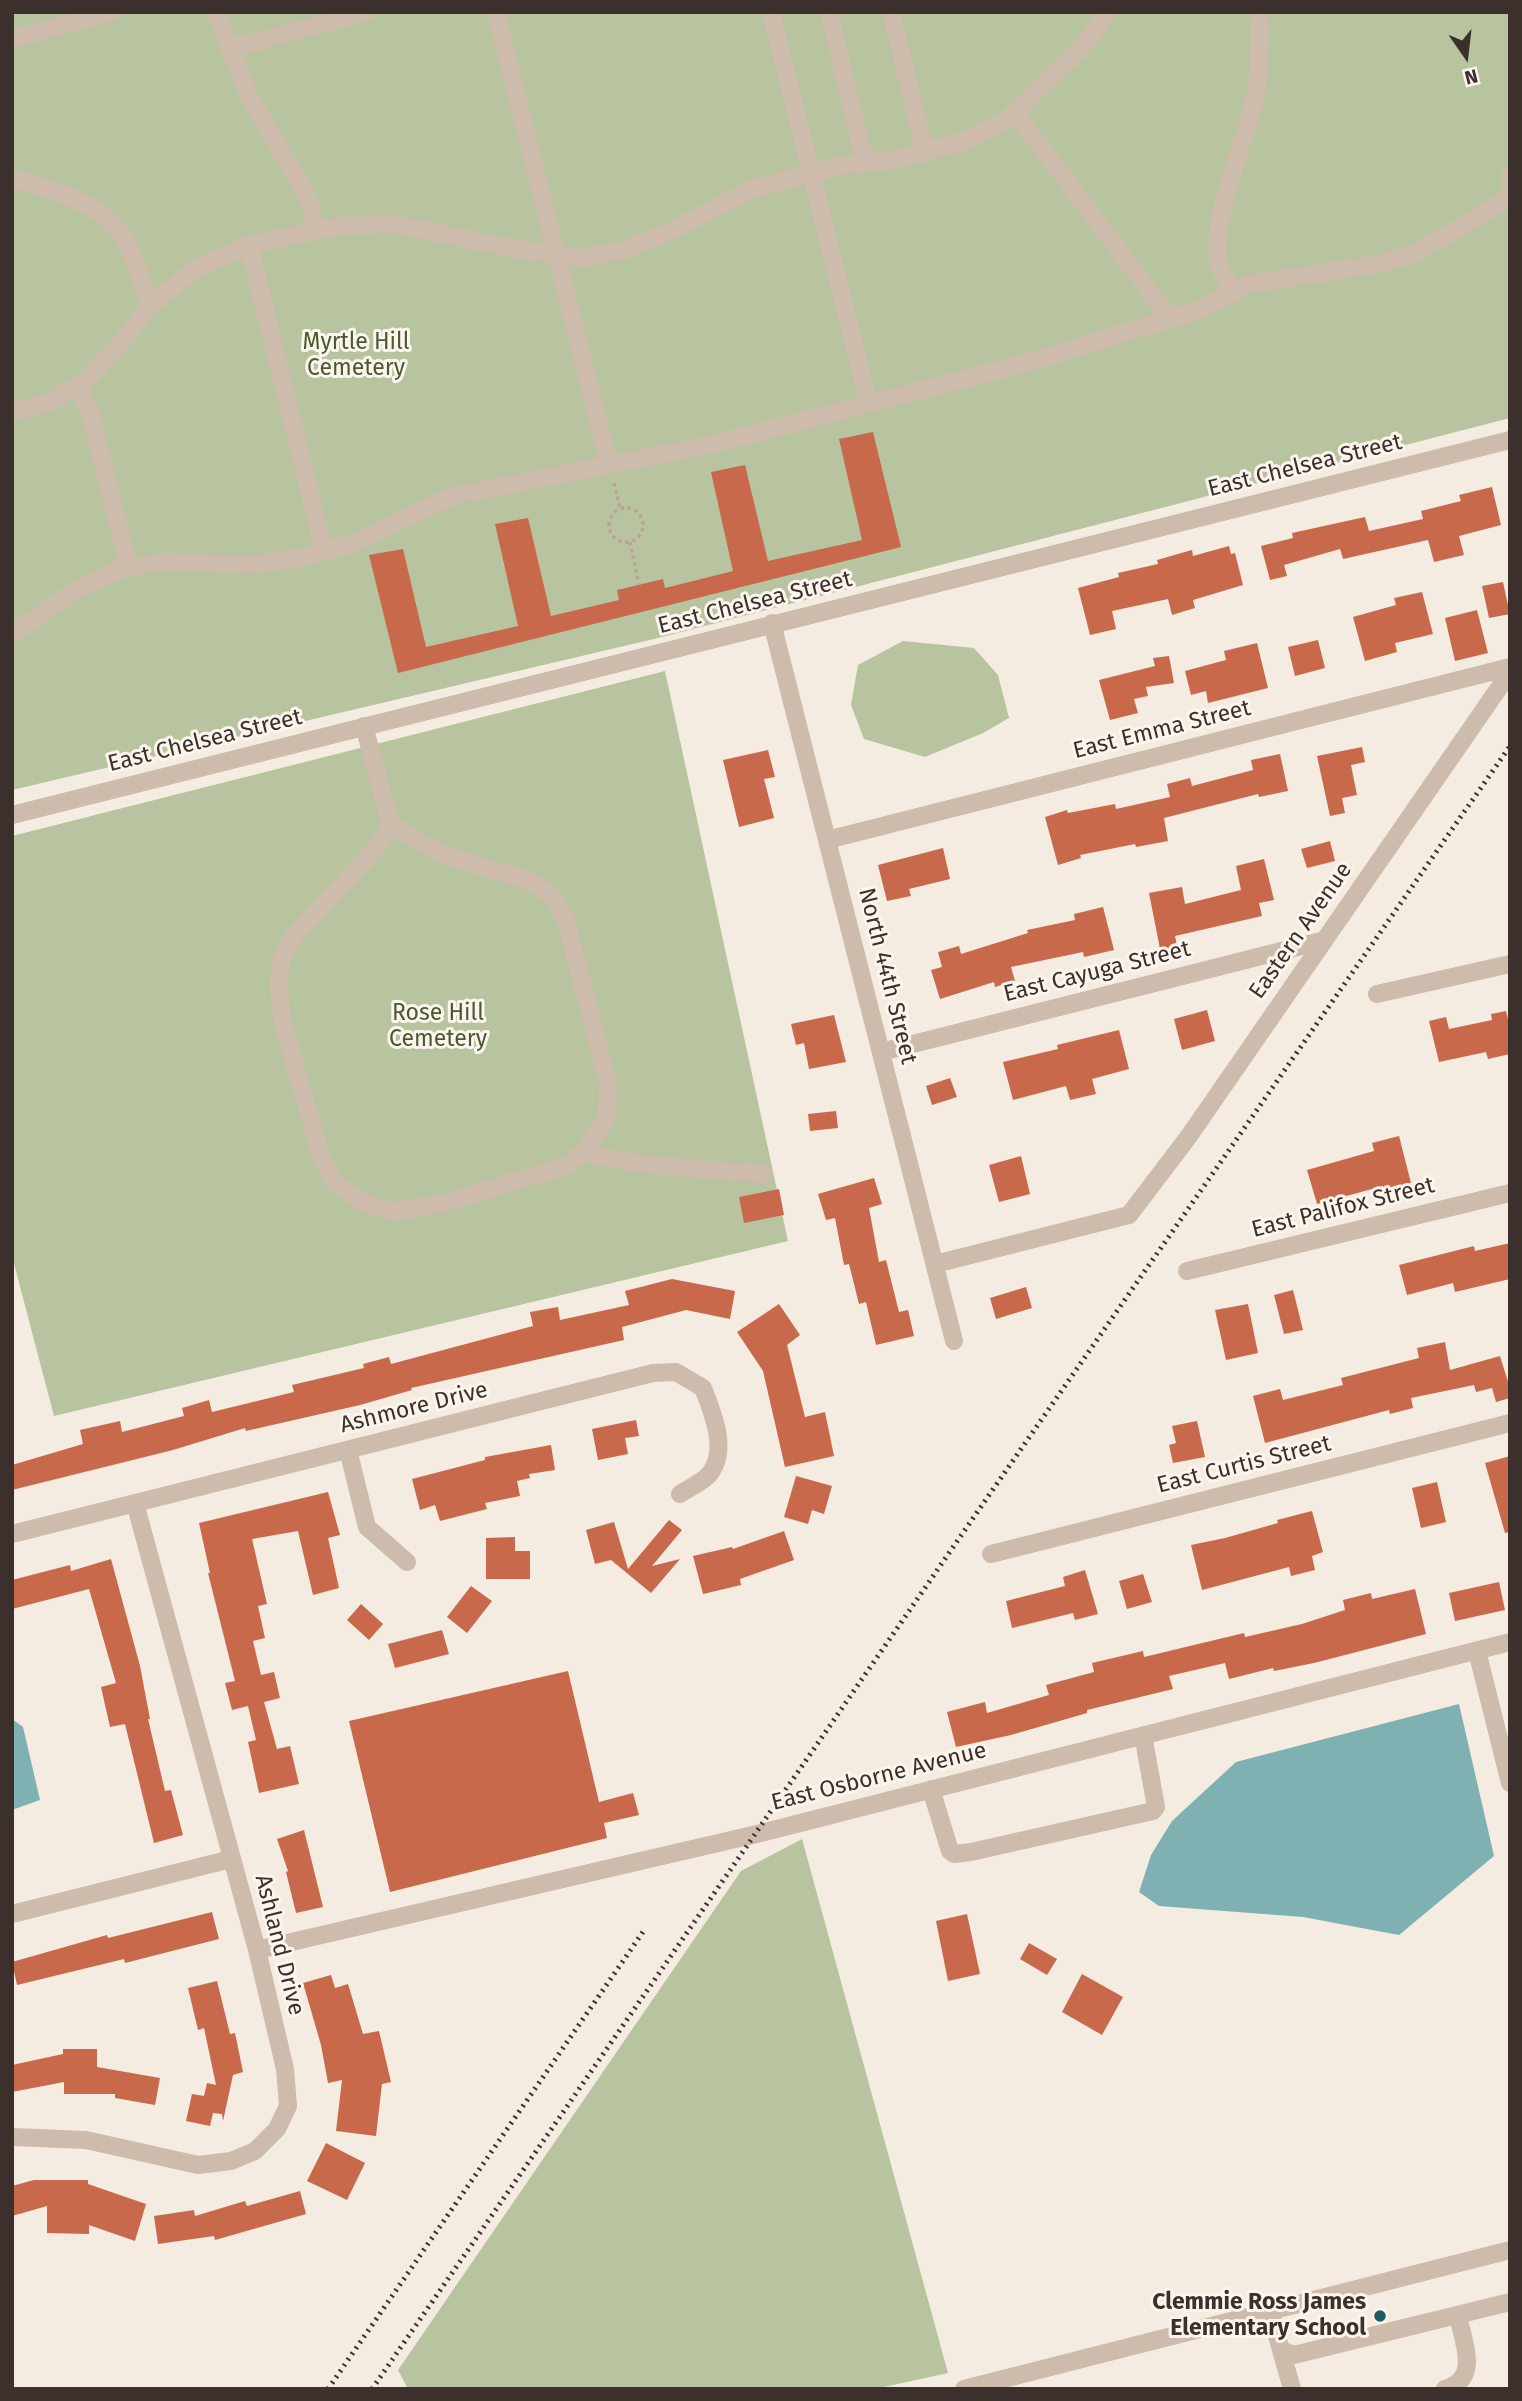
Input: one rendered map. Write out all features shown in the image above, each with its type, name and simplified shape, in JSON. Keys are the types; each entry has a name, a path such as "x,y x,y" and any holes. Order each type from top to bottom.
{"street":[{"path":"12,40 112,12"},
{"path":"216,12 250,98 304,190 311,206 314,230"},
{"path":"229,49 366,12"},
{"path":"496,12 609,465"},
{"path":"771,12 869,404"},
{"path":"829,12 865,163"},
{"path":"891,12 925,152"},
{"path":"12,412 50,402 85,382 150,306 194,269 249,244 338,226 396,224 494,245 580,258 621,251 673,230 748,191 810,173 845,165 900,159 965,141 1006,120 1079,51 1108,12"},
{"path":"1234,292 1220,267 1218,235 1225,200 1257,88 1260,12"},
{"path":"1015,111 1170,318"},
{"path":"1510,175 1510,192"},
{"path":"12,179 44,187 110,220 127,244 150,306"},
{"path":"12,634 76,590 118,570 160,562 256,564 304,557 354,543 452,496 709,445 1023,364 1196,311 1249,284 1380,264 1417,251 1510,198"},
{"path":"249,244 324,551"},
{"path":"76,387 89,409 129,568"},
{"name":"East Chelsea Street","path":"12,816 772,623 1510,440"},
{"name":"North 44th Street","path":"772,623 954,1341"},
{"name":"East Emma Street","path":"827,840 1510,670"},
{"name":"Eastern Avenue","path":"935,1264 1129,1215 1189,1136 1510,670"},
{"path":"364,726 391,825 442,854 532,882 552,897 566,920 608,1082 607,1116 588,1147 566,1166 440,1204 392,1212 359,1201 334,1181 322,1159 283,1024 278,984 282,958 295,933 368,858 391,825"},
{"name":"East Cayuga Street","path":"881,1052 1325,940"},
{"path":"1377,994 1510,964"},
{"path":"581,1153 649,1165 764,1174"},
{"name":"East Palifox Street","path":"1188,1271 1510,1193"},
{"name":"Ashmore Drive","path":"12,1534 653,1373 676,1372 703,1388 713,1416 719,1447 711,1472 680,1494"},
{"name":"East Curtis Street","path":"991,1555 1510,1423"},
{"path":"348,1450 367,1527 407,1562"},
{"name":"Ashland Drive","path":"12,2137 86,2140 198,2165 231,2161 255,2151 277,2129 288,2106 285,2069 257,1950 135,1503"},
{"name":"East Osborne Avenue","path":"257,1950 757,1834 1510,1642"},
{"path":"1477,1651 1510,1783"},
{"path":"931,1789 950,1851 954,1854 1153,1811 1156,1807 1143,1735"},
{"path":"12,1914 231,1859"},
{"path":"964,2389 1509,2251"},
{"path":"1282,2350 1294,2355 1510,2302"},
{"path":"1270,2311 1292,2389"},
{"path":"1445,2389 1460,2383 1467,2371 1458,2315"}],"path":[{"path":"609,465 620,508"},
{"path":"620,508 636,510 642,520 642,531 630,541 619,541 609,530 609,519 620,508"},
{"path":"630,541 639,585"}],"green space":[{"name":"Myrtle Hill Cemetery","path":"12,12 1510,12 1510,418 658,638 12,790"},
{"path":"903,641 974,648 998,675 1009,718 983,733 925,757 864,739 851,705 858,665"},
{"name":"Rose Hill Cemetery","path":"665,671 788,1241 54,1416 12,1256 12,836"},
{"path":"802,1839 948,2373 875,2389 408,2389 398,2370 741,1871"}],"water":[{"path":"1459,1704 1494,1856 1399,1935 1303,1917 1159,1906 1139,1892 1151,1855 1172,1821 1236,1762"},
{"path":"12,1719 23,1727 40,1800 12,1810"}],"building":[{"path":"873,432 901,547 398,673 369,555 403,549 426,647 518,626 495,524 528,518 551,616 619,600 617,590 663,579 665,588 733,571 711,472 745,465 768,561 862,540 839,439"},
{"path":"1492,487 1501,525 1459,536 1464,555 1434,562 1428,540 1343,559 1340,549 1284,565 1287,576 1270,580 1261,546 1293,538 1292,533 1365,517 1369,531 1423,519 1421,511 1461,501 1459,495"},
{"path":"1229,546 1231,554 1235,553 1243,585 1193,600 1195,608 1172,615 1168,599 1112,611 1116,629 1090,635 1078,588 1119,577 1118,573 1158,564 1157,560 1192,550 1193,556"},
{"path":"1503,582 1510,614 1489,618 1482,586"},
{"path":"1422,592 1433,634 1395,643 1397,652 1365,661 1353,617 1396,605 1394,598"},
{"path":"1477,610 1488,653 1455,661 1445,618"},
{"path":"1318,640 1325,668 1295,676 1288,647"},
{"path":"1257,643 1268,688 1208,703 1206,691 1191,695 1185,671 1226,660 1224,651"},
{"path":"1169,656 1174,683 1146,687 1148,696 1134,699 1138,713 1110,720 1099,680 1155,666 1153,658"},
{"path":"1362,747 1365,762 1351,765 1357,795 1342,798 1345,813 1330,816 1317,756"},
{"path":"768,750 775,777 764,779 774,818 739,827 723,760"},
{"path":"1280,754 1288,791 1259,797 1258,794 1164,818 1168,841 1136,847 1135,844 1080,855 1081,858 1058,865 1045,817 1067,810 1068,813 1115,804 1116,809 1170,797 1167,784 1190,778 1192,786 1253,770 1251,760"},
{"path":"1330,841 1335,861 1307,868 1301,849"},
{"path":"943,848 950,879 909,889 911,896 887,901 878,865"},
{"path":"1264,859 1274,900 1259,903 1262,916 1175,936 1179,956 1162,959 1149,893 1182,887 1185,904 1241,890 1236,866"},
{"path":"1103,907 1114,950 1084,957 1083,952 1011,967 1015,981 995,987 994,982 940,999 931,970 942,967 938,952 959,946 961,954 1028,933 1027,930 1075,920 1074,914"},
{"path":"1207,1010 1215,1041 1182,1050 1174,1019"},
{"path":"1506,1011 1510,1027 1510,1054 1488,1059 1486,1052 1439,1062 1429,1021 1446,1017 1449,1029 1492,1020 1491,1014"},
{"path":"834,1015 846,1062 809,1069 804,1043 796,1045 791,1024"},
{"path":"1119,1030 1129,1069 1092,1079 1096,1094 1070,1100 1066,1086 1013,1100 1003,1062"},
{"path":"950,1078 957,1097 932,1105 926,1086"},
{"path":"836,1111 838,1128 810,1131 808,1114"},
{"path":"1399,1136 1411,1183 1383,1189 1383,1186 1317,1204 1307,1170 1374,1151 1372,1143"},
{"path":"1021,1156 1030,1194 999,1202 989,1165"},
{"path":"874,1178 882,1204 869,1208 879,1262 886,1260 899,1312 908,1310 914,1336 876,1345 866,1302 859,1304 849,1264 844,1265 835,1218 826,1220 818,1194"},
{"path":"779,1189 784,1215 744,1223 739,1197"},
{"path":"1510,1243 1510,1279 1455,1292 1453,1283 1407,1295 1399,1265 1474,1246 1475,1251"},
{"path":"672,1279 735,1291 730,1319 686,1310 622,1327 624,1340 411,1388 412,1390 360,1405 246,1431 245,1428 173,1450 12,1490 12,1465 83,1444 80,1430 120,1421 122,1432 184,1416 182,1408 209,1400 212,1412 294,1392 292,1385 364,1368 363,1364 389,1357 391,1364 533,1326 530,1312 558,1307 560,1320 629,1305 625,1291"},
{"path":"1026,1287 1032,1308 996,1319 990,1298"},
{"path":"1293,1290 1303,1330 1284,1334 1274,1295"},
{"path":"779,1304 800,1335 787,1345 805,1417 825,1412 834,1456 785,1467 763,1371 737,1332"},
{"path":"1248,1304 1258,1353 1226,1360 1215,1310"},
{"path":"1445,1342 1450,1370 1500,1356 1510,1388 1510,1398 1496,1402 1492,1388 1476,1392 1474,1385 1411,1398 1413,1408 1390,1414 1389,1410 1265,1443 1253,1396 1280,1389 1283,1400 1343,1385 1341,1378 1419,1358 1417,1348"},
{"path":"636,1420 639,1436 625,1438 628,1454 598,1460 592,1429"},
{"path":"1197,1421 1205,1457 1173,1463 1169,1445 1176,1443 1172,1426"},
{"path":"551,1445 555,1470 529,1474 530,1478 517,1481 520,1496 485,1503 487,1509 440,1521 435,1505 420,1510 412,1479 485,1460 485,1457"},
{"path":"1510,1456 1510,1532 1505,1533 1485,1463"},
{"path":"796,1476 832,1486 824,1514 812,1510 808,1524 784,1517"},
{"path":"1437,1482 1446,1522 1421,1528 1412,1488"},
{"path":"328,1492 340,1535 328,1538 339,1588 313,1595 298,1531 252,1539 267,1604 258,1606 265,1638 253,1641 261,1675 274,1672 280,1698 264,1702 277,1749 290,1746 299,1784 259,1793 248,1742 256,1740 248,1706 232,1710 225,1683 235,1681 208,1573 199,1523"},
{"path":"1312,1511 1323,1552 1312,1556 1315,1570 1291,1576 1289,1567 1202,1590 1191,1545 1225,1538"},
{"path":"669,1520 682,1530 652,1566 680,1559 651,1593 611,1560 595,1564 586,1530 614,1522 628,1569"},
{"path":"784,1531 794,1560 740,1579 741,1585 703,1594 693,1556 732,1547 733,1549"},
{"path":"515,1537 515,1551 530,1551 530,1579 486,1579 486,1538"},
{"path":"111,1559 140,1666 148,1719 165,1791 171,1790 183,1835 154,1843 125,1724 110,1727 101,1687 116,1683 89,1589 12,1609 12,1580 70,1565 71,1571"},
{"path":"1085,1570 1098,1614 1075,1620 1073,1613 1012,1628 1006,1601 1065,1586 1063,1577"},
{"path":"1143,1574 1152,1602 1127,1609 1119,1581"},
{"path":"1499,1582 1505,1610 1455,1621 1449,1593"},
{"path":"471,1586 492,1601 467,1633 447,1617"},
{"path":"1415,1589 1426,1634 1314,1663 1274,1671 1273,1668 1229,1679 1225,1663 1169,1676 1173,1689 1087,1710 1087,1713 1011,1735 956,1747 947,1712 985,1702 987,1713 1049,1695 1046,1685 1094,1672 1092,1663 1143,1651 1144,1657 1244,1633 1245,1637 1302,1624 1345,1610 1343,1600 1371,1593 1372,1599"},
{"path":"361,1604 383,1624 369,1640 347,1620"},
{"path":"442,1630 449,1654 395,1668 388,1644"},
{"path":"568,1671 599,1802 633,1793 639,1815 604,1823 607,1838 390,1892 349,1721"},
{"path":"304,1830 323,1907 296,1913 286,1872 288,1871 277,1839"},
{"path":"212,1912 219,1939 125,1963 124,1959 17,1985 12,1962 107,1935 108,1938"},
{"path":"967,1914 980,1974 948,1981 936,1921"},
{"path":"1029,1943 1057,1959 1047,1975 1020,1959"},
{"path":"1082,1974 1123,1997 1102,2035 1062,2012"},
{"path":"331,1975 335,1988 348,1984 363,2034 379,2031 391,2082 382,2084 376,2136 336,2131 342,2080 328,2083 321,2045 303,1983"},
{"path":"217,1981 230,2034 235,2033 243,2072 233,2075 223,2121 222,2114 213,2113 210,2126 186,2121 192,2094 204,2096 207,2083 216,2085 204,2028 198,2030 188,1988"},
{"path":"63,2049 97,2049 97,2067 160,2078 155,2105 115,2098 115,2094 64,2094 64,2082 12,2092 12,2065 63,2054"},
{"path":"326,2143 365,2163 347,2200 307,2181"},
{"path":"34,2180 88,2180 88,2184 146,2204 135,2241 89,2225 89,2234 47,2233 47,2206 12,2216 12,2186"},
{"path":"300,2191 306,2214 215,2240 214,2236 158,2244 154,2216 194,2210 195,2216 245,2201 247,2206"}],"railway":[{"path":"372,2389 1510,746"},
{"path":"328,2389 645,1929"}],"place":[{"name":"Clemmie Ross James Elementary School","path":"1380,2316"}]}
